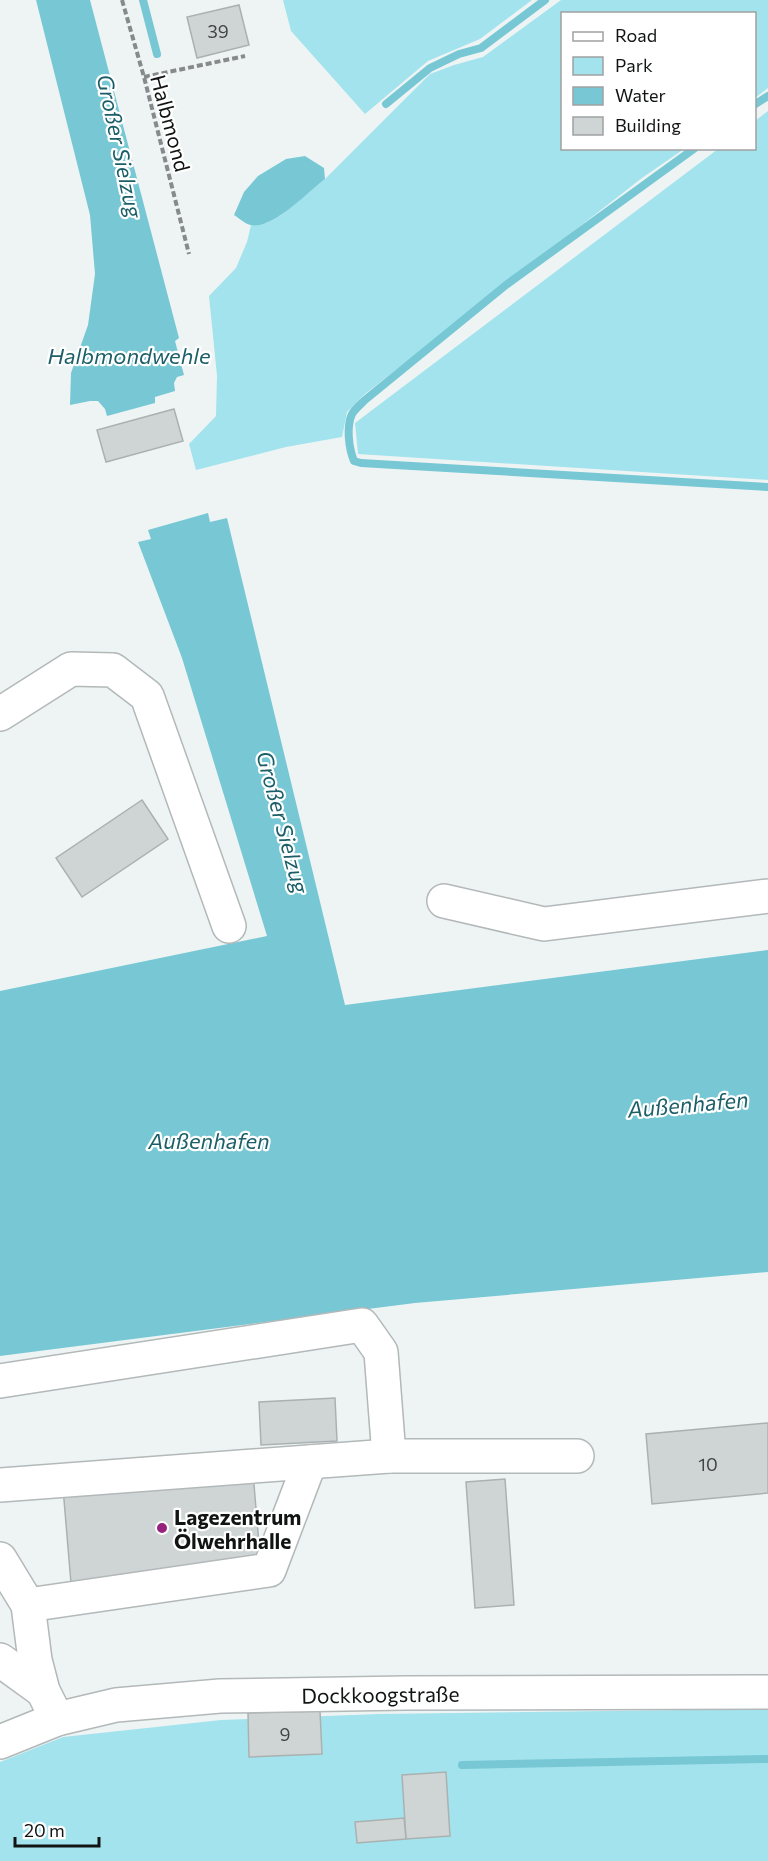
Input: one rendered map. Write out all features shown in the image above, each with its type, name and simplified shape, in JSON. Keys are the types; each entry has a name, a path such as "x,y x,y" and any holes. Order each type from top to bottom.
{"street":[{"path":"0,714 71,669 113,670 147,696 229,926"},
{"path":"444,901 544,924 768,896"},
{"path":"0,1381 362,1325 381,1352 389,1456"},
{"path":"0,1485 389,1456 577,1456"},
{"path":"28,1605 268,1570 310,1462"},
{"path":"0,1559 28,1605 34,1660 50,1705"},
{"path":"0,1660 50,1705"},
{"name":"Dockkoogstraße","path":"0,1742 50,1705 116,1705 220,1696 768,1692"}],"path":[{"name":"Halbmond","path":"122,0 189,254"},
{"path":"144,77 245,56"}],"green space":[{"path":"283,0 532,0 480,39 428,61 365,114 291,31"},
{"path":"561,0 768,0 768,88 756,97 756,12 561,12 561,150 683,150 642,178 365,394 347,412 342,437 286,447 196,470 189,444 216,416 217,376 209,296 236,268 247,242 251,225 266,223 281,215 325,179 430,74 483,57"},
{"path":"768,111 768,480 358,454 355,423 717,150 756,150 756,120"},
{"path":"768,1709 768,1861 0,1861 0,1762 63,1737 221,1720 379,1714"}],"water":[{"name":"Halbmondwehle","path":"36,0 90,0 179,338 175,341 184,375 177,377 174,383 175,391 155,397 155,403 107,416 105,409 98,401 70,405 71,373 88,325 95,274 90,215"},
{"path":"305,156 324,168 325,179 300,200 279,216 260,225 251,225 234,215 244,192 258,176 286,159"},
{"name":"Außenhafen","path":"208,513 210,522 227,518 345,1005 768,950 768,1272 415,1303 0,1356 0,991 267,936 182,658 138,542 151,539 148,530"}],"building":[{"path":"239,5 249,45 197,58 187,17"},
{"path":"174,409 183,441 106,462 97,430"},
{"path":"142,800 168,839 82,897 56,858"},
{"path":"335,1398 337,1441 261,1445 259,1402"},
{"path":"768,1423 768,1493 652,1504 646,1434"},
{"name":"Lagezentrum Ölwehrhalle","path":"253,1473 261,1568 71,1583 63,1488"},
{"path":"505,1479 514,1605 475,1608 466,1482"},
{"path":"320,1711 322,1754 249,1757 248,1713"},
{"path":"446,1772 450,1836 406,1839 402,1775"},
{"path":"404,1818 406,1839 357,1843 355,1822"}],"waterway":[{"path":"143,0 157,54"},
{"path":"386,104 430,68 459,54 481,48 545,0"},
{"path":"756,104 768,96"},
{"path":"692,150 506,285 365,400 353,412 350,419 351,450 354,461 361,463 768,487"},
{"path":"462,1765 768,1759"}],"place":[{"name":"Lagezentrum Ölwehrhalle","path":"162,1528"}],"water label":[{"name":"Großer Sielzug","path":"120,146"},
{"name":"Großer Sielzug","path":"283,822"}]}
